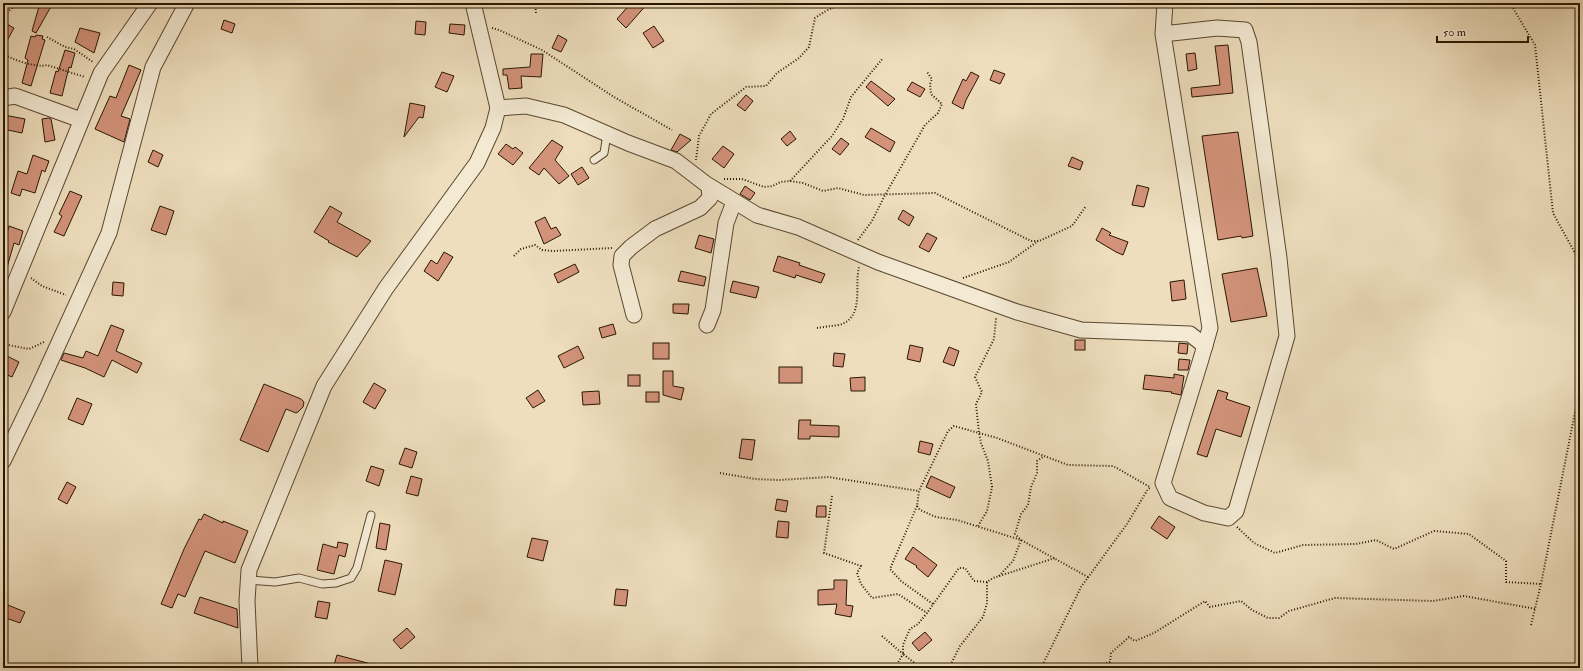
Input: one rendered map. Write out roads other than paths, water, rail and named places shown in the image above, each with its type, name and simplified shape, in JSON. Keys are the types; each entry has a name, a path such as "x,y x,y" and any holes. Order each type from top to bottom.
{"street":[{"path":"3,312 81,120 101,75 150,3"},
{"path":"3,461 109,233 153,66 187,3"},
{"path":"250,668 247,601 250,570 324,386 386,288 477,163 493,128 498,108 473,3"},
{"path":"1163,34 1217,28 1245,30 1249,42 1278,250 1287,336 1236,511 1228,518 1204,513 1170,498 1163,483 1210,328 1163,34 1164,3"},
{"path":"3,98 15,96 81,120"},
{"path":"498,108 526,106 564,115 607,134 676,161 702,181 757,216 798,227 878,262 992,303 1081,330 1190,334 1205,346"},
{"path":"634,315 621,266 622,256 655,229 700,208 710,198 702,181"},
{"path":"707,325 713,310 726,222 734,202"}],"lane":[{"path":"594,160 604,153 607,134"},
{"path":"248,580 275,582 299,578 322,584 336,583 351,578 357,568 371,515"}]}
